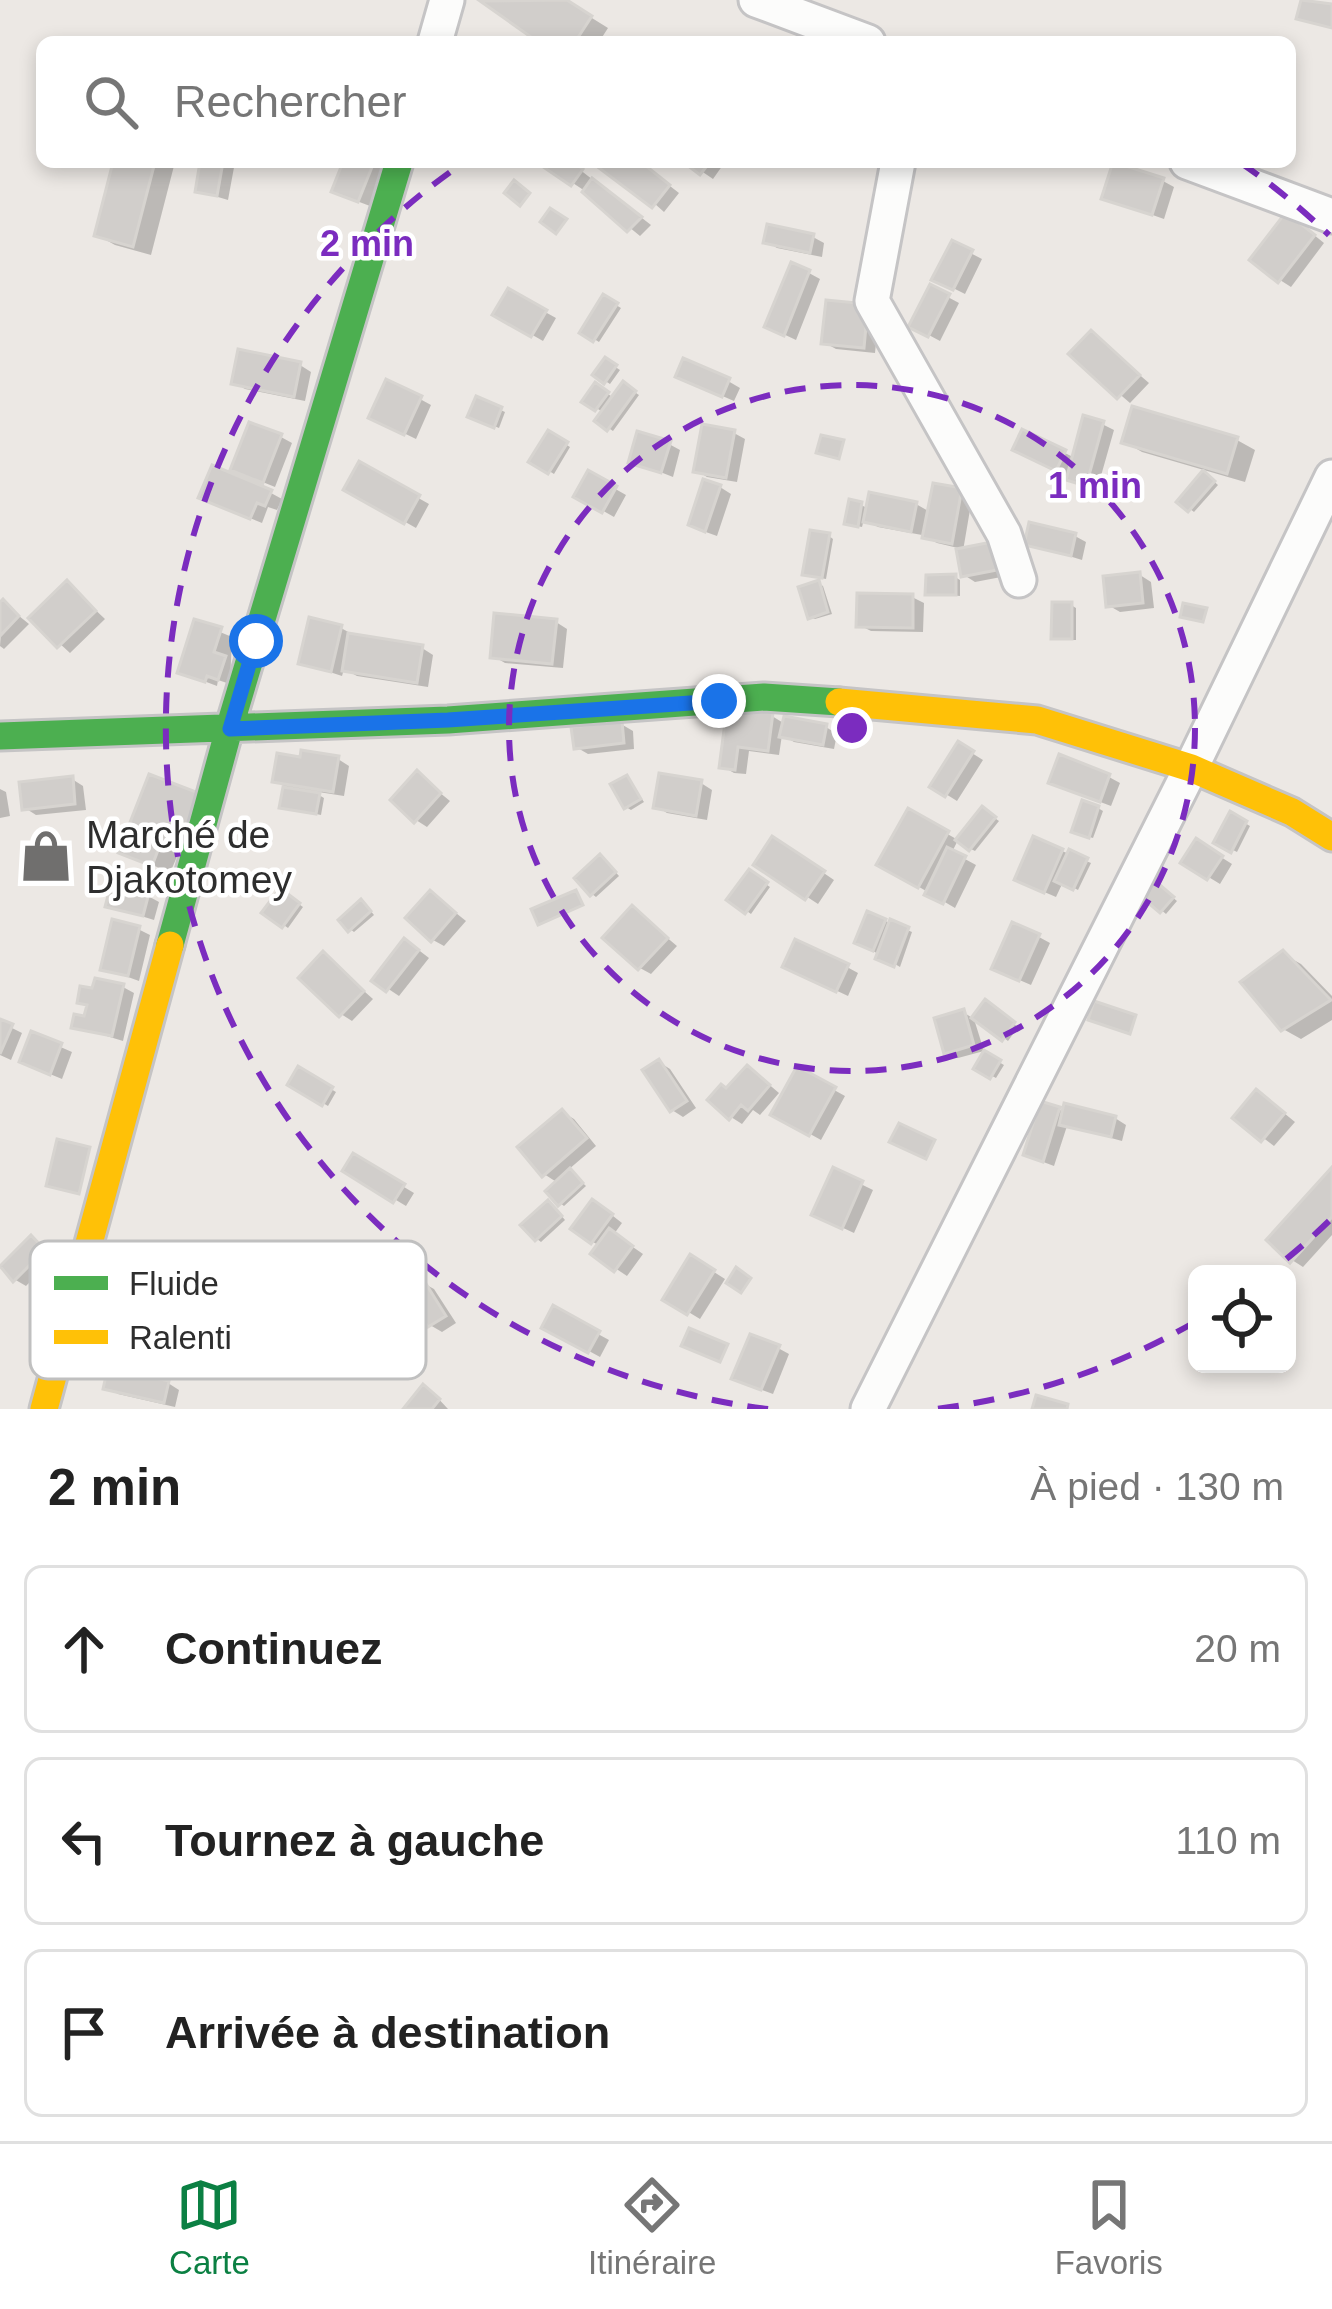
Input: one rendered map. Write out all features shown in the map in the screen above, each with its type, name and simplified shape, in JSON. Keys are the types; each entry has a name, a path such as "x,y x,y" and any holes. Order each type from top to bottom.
{"street":[{"path":"436,36 447,0"},
{"path":"756,0 852,36"},
{"path":"90,1241 230,729 397,168"},
{"path":"897,168 872,301 1004,534 1019,580"},
{"path":"1203,168 1332,216"},
{"path":"868,1409 1332,477"},
{"path":"0,736 448,720 764,698 896,705 1037,720 1191,768 1292,812 1332,837"},
{"path":"44,1409 52,1379"}],"building":[{"path":"567,0 592,16 579,36 530,36 480,1"},
{"path":"1301,0 1332,4 1332,28 1296,19"},
{"path":"111,168 153,168 133,247 94,236"},
{"path":"199,168 222,168 217,196 195,192"},
{"path":"341,168 372,168 358,202 331,192"},
{"path":"545,168 582,168 571,186"},
{"path":"599,168 649,168 670,185 652,208"},
{"path":"1111,168 1132,168 1164,178 1152,215 1101,199"},
{"path":"592,178 642,217 627,232 582,192"},
{"path":"514,180 530,193 520,206 504,193"},
{"path":"550,208 567,219 556,234 540,222"},
{"path":"1286,212 1315,235 1278,283 1249,260"},
{"path":"767,224 814,234 810,253 763,243"},
{"path":"952,240 973,250 953,290 931,280"},
{"path":"791,262 810,270 784,336 764,327"},
{"path":"930,284 950,294 928,337 908,327"},
{"path":"508,288 547,310 531,337 492,315"},
{"path":"603,294 618,303 593,342 579,333"},
{"path":"826,300 868,304 864,348 821,344"},
{"path":"1091,330 1140,375 1117,399 1068,354"},
{"path":"238,349 301,362 294,397 231,384"},
{"path":"605,357 617,365 604,384 592,375"},
{"path":"683,358 730,378 722,397 675,377"},
{"path":"386,379 422,396 404,435 368,418"},
{"path":"623,381 636,391 607,431 594,421"},
{"path":"595,382 609,392 595,411 581,402"},
{"path":"476,396 502,407 494,428 467,417"},
{"path":"1132,406 1238,437 1227,474 1121,443"},
{"path":"1083,415 1104,421 1086,486 1066,480"},
{"path":"249,422 282,434 263,483 230,470"},
{"path":"702,424 735,430 726,478 693,472"},
{"path":"1022,429 1066,450 1056,471 1012,450"},
{"path":"548,430 568,442 548,474 528,462"},
{"path":"637,431 671,441 661,473 628,463"},
{"path":"821,435 844,440 839,459 816,453"},
{"path":"359,461 420,495 404,524 343,490"},
{"path":"212,465 272,490 265,506 257,503 250,519 198,498"},
{"path":"588,470 617,486 602,513 573,497"},
{"path":"1203,470 1215,481 1188,512 1176,502"},
{"path":"703,479 721,485 705,532 688,525"},
{"path":"933,483 962,488 952,544 922,538"},
{"path":"869,492 917,502 911,532 863,522"},
{"path":"849,499 862,502 858,527 844,524"},
{"path":"1029,522 1076,533 1071,556 1024,545"},
{"path":"810,530 830,533 822,578 802,575"},
{"path":"1002,540 1007,568 961,577 956,549"},
{"path":"1140,572 1143,603 1106,607 1103,576"},
{"path":"956,574 956,595 925,595 926,575"},
{"path":"67,580 96,611 57,648 28,618"},
{"path":"819,580 828,612 808,619 798,587"},
{"path":"857,593 913,594 913,628 856,627"},
{"path":"3,599 19,616 0,636 0,602"},
{"path":"1052,602 1072,602 1072,639 1051,639"},
{"path":"1183,603 1207,608 1203,622 1180,617"},
{"path":"494,613 557,619 552,664 490,658"},
{"path":"309,617 342,625 331,672 298,664"},
{"path":"194,619 222,627 214,652 226,656 218,680 207,676 205,682 177,673"},
{"path":"348,633 423,645 417,683 342,671"},
{"path":"727,707 773,713 768,751 738,747 735,770 719,768"},
{"path":"784,716 827,724 823,745 779,737"},
{"path":"622,721 624,743 574,749 571,727"},
{"path":"958,741 974,751 945,797 929,787"},
{"path":"301,750 339,756 333,792 272,782 277,753 300,757"},
{"path":"1059,754 1110,774 1100,802 1048,783"},
{"path":"417,770 441,793 414,823 390,800"},
{"path":"659,773 702,780 696,816 653,808"},
{"path":"149,774 204,795 181,853 160,845 152,866 118,853"},
{"path":"627,775 641,799 624,809 610,784"},
{"path":"73,776 75,804 22,810 19,782"},
{"path":"283,787 320,793 316,814 279,808"},
{"path":"1082,800 1099,806 1089,838 1071,832"},
{"path":"982,806 996,817 969,851 955,840"},
{"path":"908,808 949,831 918,888 876,865"},
{"path":"1230,811 1247,821 1231,853 1213,843"},
{"path":"772,836 825,871 805,900 753,865"},
{"path":"1033,836 1063,849 1044,893 1014,880"},
{"path":"1196,838 1223,856 1207,880 1180,863"},
{"path":"947,847 966,856 943,904 924,895"},
{"path":"1069,849 1088,858 1073,890 1054,881"},
{"path":"600,854 616,872 590,896 574,878"},
{"path":"749,869 768,882 745,914 726,900"},
{"path":"1147,874 1174,897 1160,913 1133,890"},
{"path":"111,884 149,893 143,916 105,907"},
{"path":"280,888 300,903 282,928 261,913"},
{"path":"430,890 456,913 431,942 405,918"},
{"path":"576,890 583,905 538,925 531,909"},
{"path":"361,899 371,911 348,932 338,920"},
{"path":"632,905 668,938 638,970 602,938"},
{"path":"867,911 886,919 873,951 854,943"},
{"path":"112,919 140,926 128,976 100,970"},
{"path":"890,919 909,927 894,967 875,959"},
{"path":"1012,922 1040,934 1019,981 991,969"},
{"path":"404,938 419,950 386,992 371,981"},
{"path":"795,939 849,964 836,992 782,967"},
{"path":"1283,950 1331,1000 1281,1031 1240,982"},
{"path":"323,951 364,991 339,1017 298,978"},
{"path":"95,978 124,984 112,1036 71,1028 74,1014 84,1016 87,1005 77,1003 80,986 92,988"},
{"path":"985,999 1015,1022 1002,1041 971,1018"},
{"path":"1094,1001 1136,1015 1130,1034 1088,1020"},
{"path":"964,1009 974,1045 944,1054 934,1018"},
{"path":"0,1019 13,1024 0,1054"},
{"path":"31,1031 62,1043 50,1075 19,1062"},
{"path":"984,1050 1001,1060 990,1079 973,1069"},
{"path":"659,1059 687,1101 670,1112 642,1070"},
{"path":"747,1065 770,1085 748,1111 741,1105 729,1120 707,1100"},
{"path":"298,1066 333,1087 322,1106 287,1085"},
{"path":"797,1066 836,1087 809,1136 770,1115"},
{"path":"1256,1089 1285,1113 1261,1142 1232,1118"},
{"path":"1040,1101 1060,1107 1043,1162 1023,1155"},
{"path":"1064,1103 1116,1116 1111,1137 1059,1125"},
{"path":"562,1109 587,1138 542,1177 517,1147"},
{"path":"899,1123 935,1140 926,1159 889,1142"},
{"path":"57,1139 90,1147 79,1194 46,1186"},
{"path":"353,1153 405,1184 393,1203 342,1171"},
{"path":"833,1167 863,1181 842,1229 811,1215"},
{"path":"1332,1167 1332,1217 1290,1263 1266,1240"},
{"path":"570,1168 583,1183 558,1206 545,1191"},
{"path":"592,1199 613,1214 591,1244 570,1229"},
{"path":"548,1200 562,1216 535,1241 520,1225"},
{"path":"609,1228 633,1246 614,1272 590,1254"},
{"path":"31,1235 37,1241 30,1241 30,1265 13,1282 0,1266"},
{"path":"690,1254 715,1270 687,1315 662,1300"},
{"path":"736,1267 751,1278 741,1293 726,1283"},
{"path":"426,1284 446,1316 428,1327 426,1324"},
{"path":"553,1305 600,1331 588,1353 541,1328"},
{"path":"689,1328 728,1344 720,1362 681,1346"},
{"path":"750,1334 780,1345 761,1390 731,1379"},
{"path":"105,1379 169,1381 164,1403 103,1389"},
{"path":"423,1384 440,1399 432,1409 403,1409"},
{"path":"1036,1395 1068,1404 1067,1409 1032,1409"}],"traffic: fast":[{"path":"170,945 229,729 397,168"},
{"path":"0,736 448,720 764,697 839,702"}],"traffic: slow":[{"path":"839,702 1037,720 1191,768 1292,812 1332,837"},
{"path":"90,1241 170,945"},
{"path":"44,1409 52,1379"}],"place":[{"name":"Marché de Djakotomey","path":"46,856"}],"route":[{"path":"256,641 230,729 719,701"}]}
